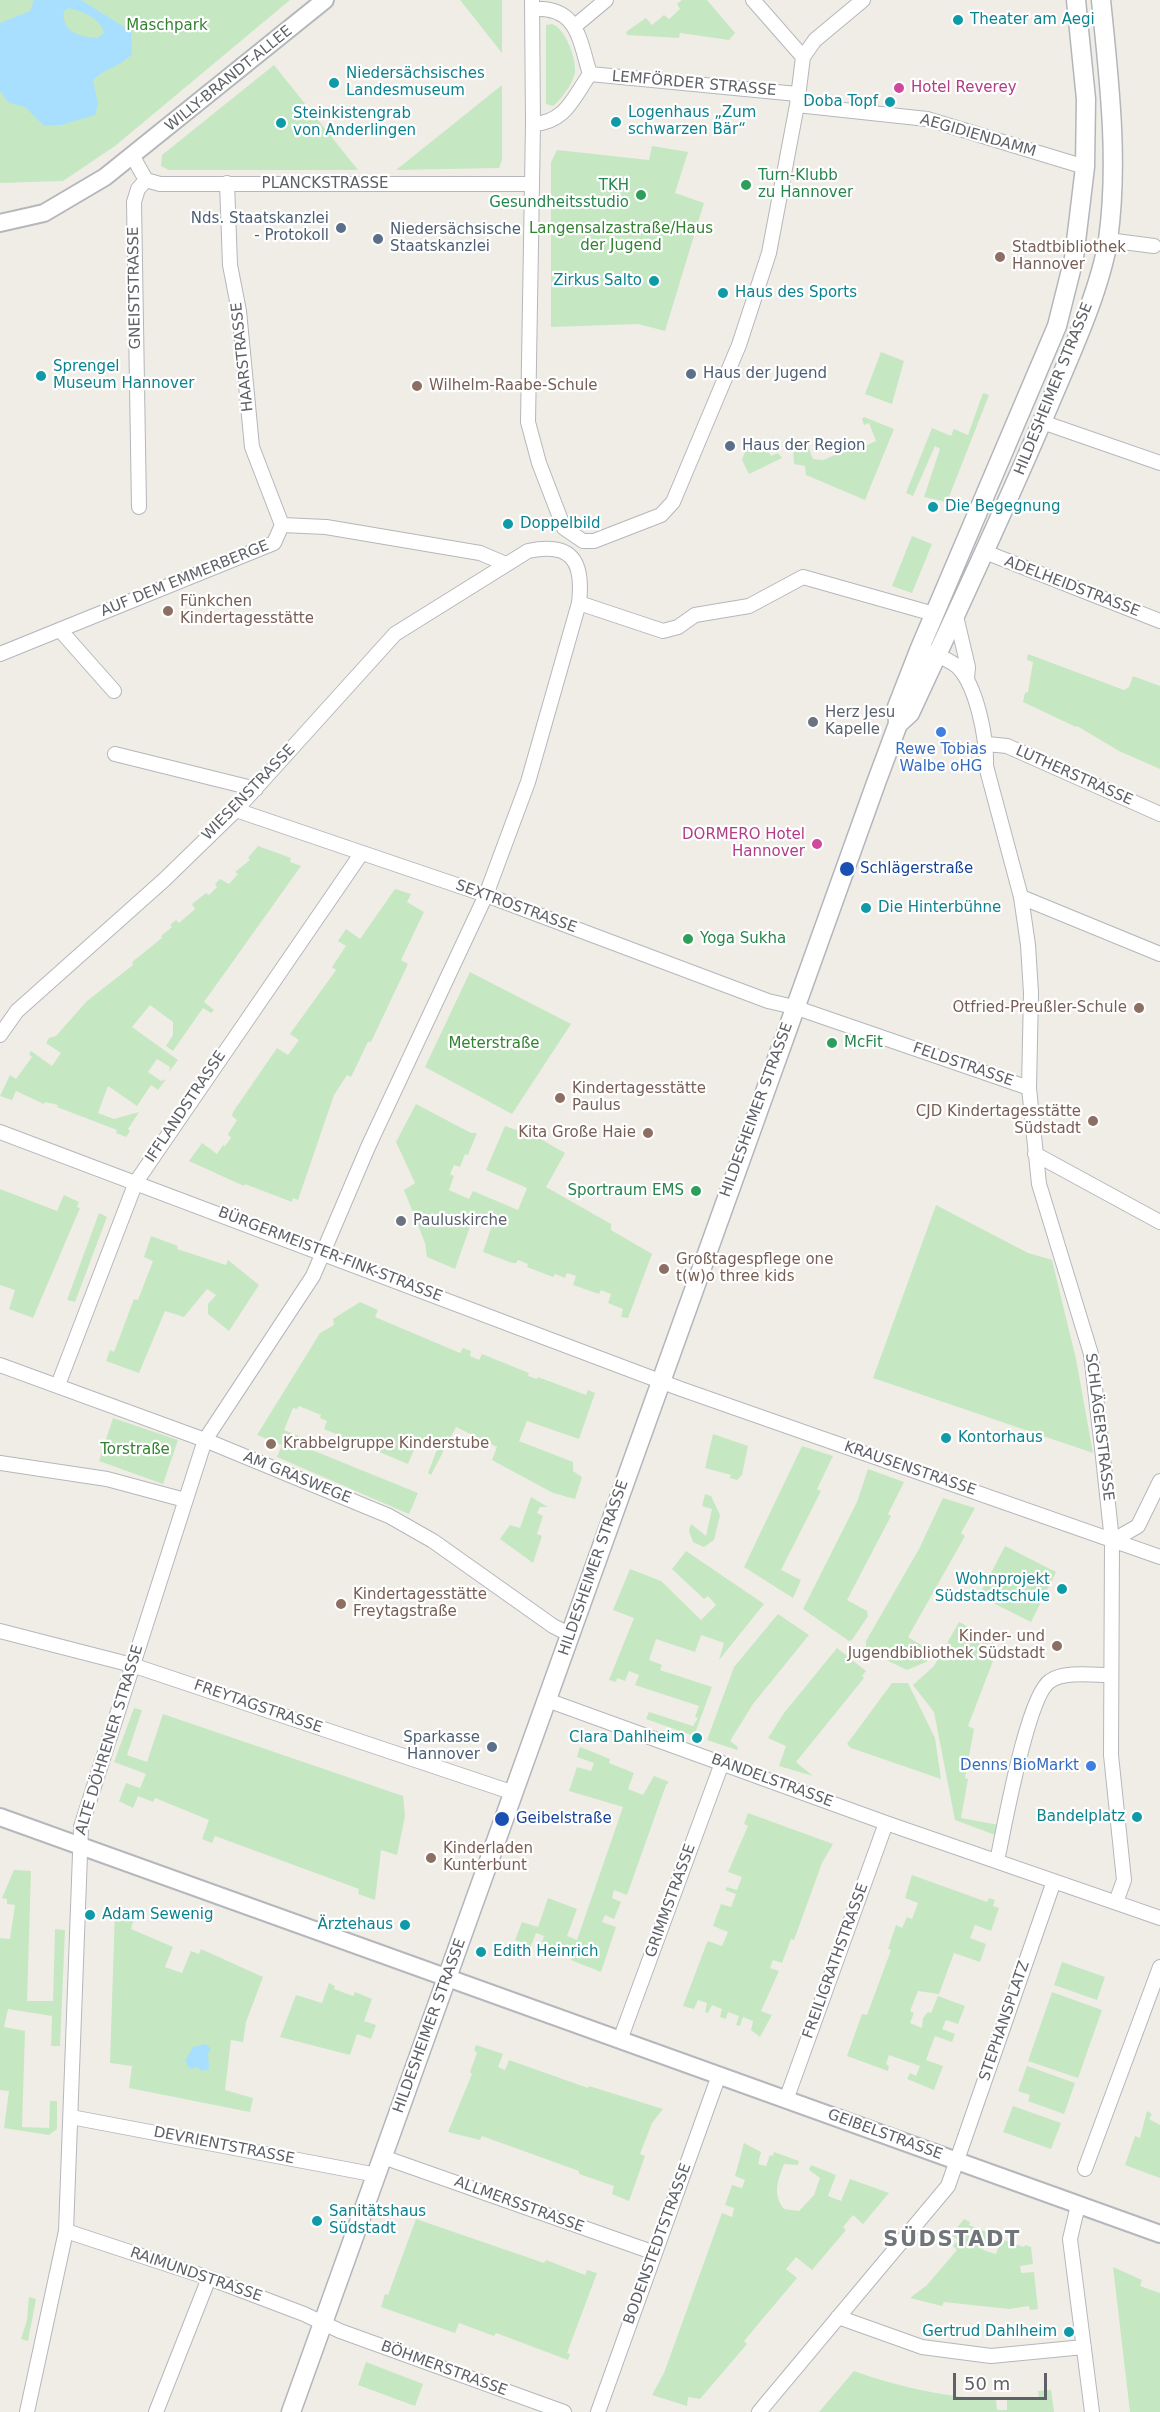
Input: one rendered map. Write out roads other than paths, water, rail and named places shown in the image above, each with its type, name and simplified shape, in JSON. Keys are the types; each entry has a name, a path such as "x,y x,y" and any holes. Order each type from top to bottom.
{"main road":[{"name":"HILDESHEIMER STRASSE","path":"291,2412 898,724 897,708 934,614 1057,326 1074,258 1085,166 1086,99 1076,0"},
{"name":"HILDESHEIMER STRASSE","path":"898,724 910,713 956,616 1042,422 1079,335 1108,240 1112,169 1111,103 1101,0"}],"street":[{"name":"WILLY-BRANDT-ALLEE","path":"0,223 44,213 71,200 133,157 325,0"},
{"path":"606,0 575,26 568,17 532,4 533,124 528,422 539,463 564,528 583,541 594,541 661,515 673,502 739,345 769,253 797,100 802,57 815,40 863,0"},
{"path":"753,0 802,57"},
{"name":"LEMFÖRDER STRASSE","path":"575,26 590,74"},
{"name":"LEMFÖRDER STRASSE","path":"533,124 549,124 562,114 590,74"},
{"name":"LEMFÖRDER STRASSE","path":"590,74 797,100"},
{"name":"AEGIDIENDAMM","path":"797,100 927,119 1085,166"},
{"path":"133,157 146,180"},
{"name":"PLANCKSTRASSE","path":"146,180 160,184 532,184"},
{"name":"GNEISTSTRASSE","path":"139,507 134,202 138,189 146,180"},
{"name":"HAARSTRASSE","path":"227,183 230,265 239,311 252,447 282,525"},
{"path":"1108,240 1158,247"},
{"path":"1042,422 1160,463"},
{"name":"AUF DEM EMMERBERGE","path":"0,654 274,543 282,525 326,527 469,551 506,564"},
{"path":"325,1253 368,1147 486,895 528,782 579,603 575,564 565,551 553,547 528,551 506,564"},
{"name":"ADELHEIDSTRASSE","path":"985,552 1160,621"},
{"name":"WIESENSTRASSE","path":"0,1035 17,1011 164,880 236,810 395,634 506,564"},
{"path":"579,603 663,631 678,627 695,615 749,606 803,577 934,614"},
{"name":"SCHLÄGERSTRASSE","path":"956,616 968,667 967,679 987,744 986,766 1021,897 1031,993 1029,1088 1039,1184 1091,1354 1112,1542 1111,1755 1124,1880 1116,1902"},
{"path":"60,630 114,691"},
{"path":"920,648 957,666 967,679"},
{"name":"LUTHERSTRASSE","path":"987,744 1007,746 1160,814"},
{"path":"115,754 256,789"},
{"name":"SEXTROSTRASSE","path":"236,810 486,895 768,1001 795,1007"},
{"name":"IFFLANDSTRASSE","path":"58,1385 136,1182 361,854"},
{"path":"1021,897 1160,954"},
{"name":"FELDSTRASSE","path":"795,1007 1029,1088"},
{"name":"BÜRGERMEISTER-FINK-STRASSE","path":"0,1132 660,1381"},
{"path":"1035,1154 1160,1222"},
{"name":"ALTE DÖHRENER STRASSE","path":"27,2412 66,2231 81,1827 205,1440 313,1276 325,1253"},
{"name":"AM GRASWEGE","path":"0,1365 205,1440 413,1528 553,1626 571,1635"},
{"name":"KRAUSENSTRASSE","path":"660,1381 1160,1557"},
{"path":"0,1463 107,1479 184,1500"},
{"path":"1112,1542 1138,1526 1160,1481"},
{"name":"FREYTAGSTRASSE","path":"0,1631 132,1665 514,1793"},
{"path":"998,1861 1021,1752 1043,1691 1050,1681 1062,1677 1110,1675"},
{"name":"BANDELSTRASSE","path":"548,1700 886,1824 1160,1918"},
{"name":"GRIMMSTRASSE","path":"620,2040 722,1763"},
{"name":"GEIBELSTRASSE","path":"0,1817 1160,2234"},
{"name":"FREILIGRATHSTRASSE","path":"786,2100 886,1824"},
{"name":"STEPHANSPLATZ","path":"759,2412 948,2186 1054,1881"},
{"path":"1086,2169 1160,1967"},
{"name":"BODENSTEDTSTRASSE","path":"598,2412 719,2075"},
{"name":"DEVRIENTSTRASSE","path":"71,2117 377,2175"},
{"name":"ALLMERSSTRASSE","path":"383,2157 655,2253"},
{"path":"1078,2205 1070,2239 1092,2412"},
{"name":"RAIMUNDSTRASSE","path":"66,2231 209,2278 324,2324"},
{"path":"156,2412 209,2278"},
{"path":"838,2317 922,2347 991,2356 1084,2347"},
{"name":"BÖHMERSTRASSE","path":"324,2324 564,2412"}],"water":[{"path":"34,0 81,0 131,31 132,54 93,80 98,104 95,115 61,125 44,126 25,107 9,103 0,91 0,23 30,11","holes":["69,8 95,20 104,33 98,38 79,35 69,29 64,18 64,11"]},
{"path":"206,2044 211,2049 208,2053 209,2069 202,2071 197,2067 190,2069 185,2061 193,2047"}],"place":[{"name":"Theater am Aegi","path":"958,20"},
{"name":"Niedersächsisches Landesmuseum","path":"334,83"},
{"name":"Hotel Reverey","path":"899,88"},
{"name":"Doba Topf","path":"890,102"},
{"name":"Logenhaus „Zum schwarzen Bär“","path":"616,122"},
{"name":"Steinkistengrab von Anderlingen","path":"281,123"},
{"name":"Turn-Klubb zu Hannover","path":"746,185"},
{"name":"TKH Gesundheitsstudio","path":"641,195"},
{"name":"Nds. Staatskanzlei - Protokoll","path":"341,228"},
{"name":"Niedersächsische Staatskanzlei","path":"378,239"},
{"name":"Stadtbibliothek Hannover","path":"1000,257"},
{"name":"Zirkus Salto","path":"654,281"},
{"name":"Haus des Sports","path":"723,293"},
{"name":"Haus der Jugend","path":"691,374"},
{"name":"Sprengel Museum Hannover","path":"41,376"},
{"name":"Wilhelm-Raabe-Schule","path":"417,386"},
{"name":"Haus der Region","path":"730,446"},
{"name":"Die Begegnung","path":"933,507"},
{"name":"Doppelbild","path":"508,524"},
{"name":"Fünkchen Kindertagesstätte","path":"168,611"},
{"name":"Herz Jesu Kapelle","path":"813,722"},
{"name":"Rewe Tobias Walbe oHG","path":"941,732"},
{"name":"DORMERO Hotel Hannover","path":"817,844"},
{"name":"Schlägerstraße","path":"847,869"},
{"name":"Die Hinterbühne","path":"866,908"},
{"name":"Yoga Sukha","path":"688,939"},
{"name":"Otfried-Preußler-Schule","path":"1139,1008"},
{"name":"McFit","path":"832,1043"},
{"name":"Kindertagesstätte Paulus","path":"560,1098"},
{"name":"CJD Kindertagesstätte Südstadt","path":"1093,1121"},
{"name":"Kita Große Haie","path":"648,1133"},
{"name":"Sportraum EMS","path":"696,1191"},
{"name":"Pauluskirche","path":"401,1221"},
{"name":"Großtagespflege one t(w)o three kids","path":"664,1269"},
{"name":"Kontorhaus","path":"946,1438"},
{"name":"Krabbelgruppe Kinderstube","path":"271,1444"},
{"name":"Wohnprojekt Südstadtschule","path":"1062,1589"},
{"name":"Kindertagesstätte Freytagstraße","path":"341,1604"},
{"name":"Kinder- und Jugendbibliothek Südstadt","path":"1057,1646"},
{"name":"Clara Dahlheim","path":"697,1738"},
{"name":"Sparkasse Hannover","path":"492,1747"},
{"name":"Denns BioMarkt","path":"1091,1766"},
{"name":"Bandelplatz","path":"1137,1817"},
{"name":"Geibelstraße","path":"502,1819"},
{"name":"Kinderladen Kunterbunt","path":"431,1858"},
{"name":"Adam Sewenig","path":"90,1915"},
{"name":"Ärztehaus","path":"405,1925"},
{"name":"Edith Heinrich","path":"481,1952"},
{"name":"Sanitätshaus Südstadt","path":"317,2221"},
{"name":"Gertrud Dahlheim","path":"1069,2332"}],"district":[{"name":"SÜDSTADT","path":"952,2241"}],"park label":[{"name":"Maschpark","path":"167,26"},
{"name":"Langensalzastraße/Haus der Jugend","path":"621,238"},
{"name":"Meterstraße","path":"494,1044"},
{"name":"Torstraße","path":"135,1450"}]}
